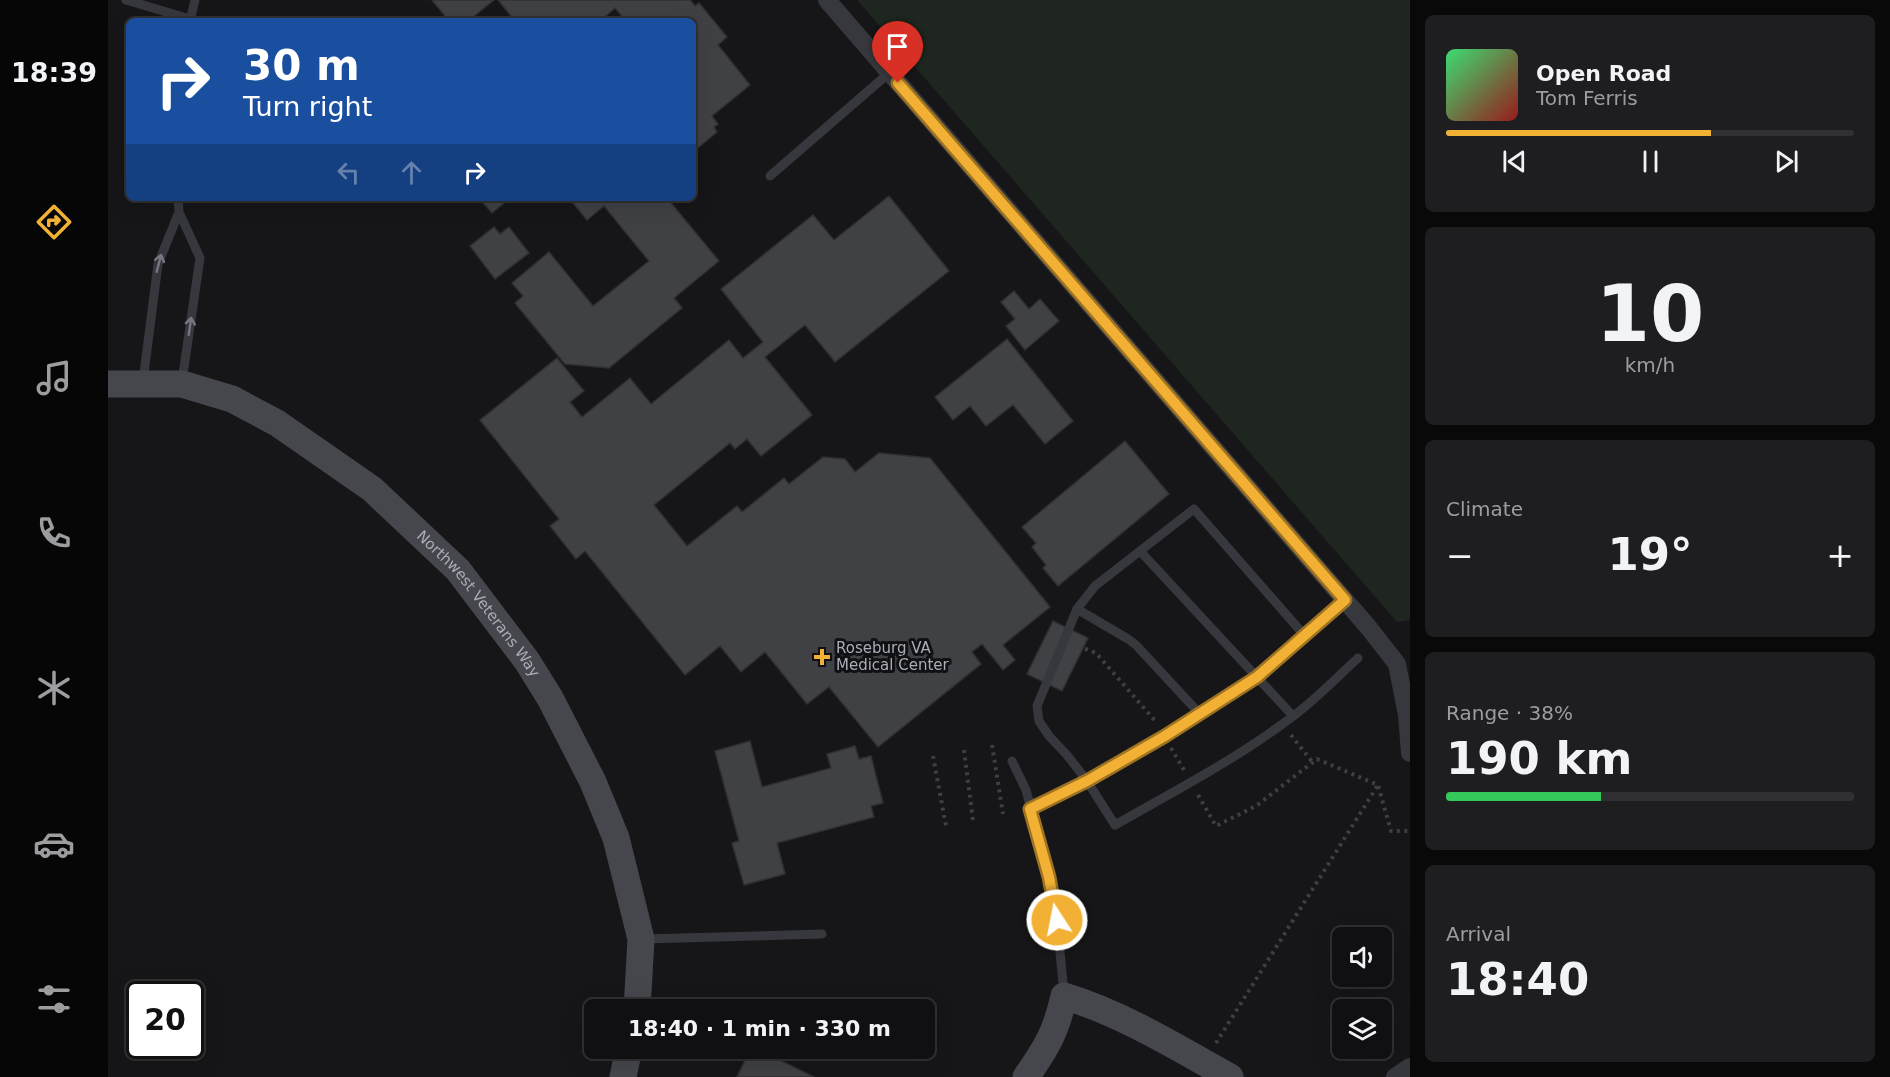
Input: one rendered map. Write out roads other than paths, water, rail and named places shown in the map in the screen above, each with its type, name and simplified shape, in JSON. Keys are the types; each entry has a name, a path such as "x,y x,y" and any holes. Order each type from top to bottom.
{"street":[{"path":"827,0 1345,600 1397,664 1407,715 1410,753"},
{"name":"Northwest Veterans Way","path":"108,384 182,384 232,399 277,423 372,489 458,570 527,661 550,698 584,764 616,838 641,939 638,999"},
{"path":"1026,1077 1046,1048 1058,1022 1064,996 1132,1023 1230,1077"},
{"path":"623,1077 627,1059"},
{"path":"1395,1077 1410,1067"}],"lane":[{"path":"126,0 184,18"},
{"path":"190,18 195,0"},
{"path":"770,176 889,73"},
{"path":"178,201 179,212 200,258 182,384"},
{"path":"143,384 158,264 179,212"},
{"path":"1305,636 1194,509 1095,586 1077,609 1037,706 1039,721 1087,781 1115,825 1191,782 1283,724 1358,658"},
{"path":"1140,551 1293,716"},
{"path":"1030,809 1087,781 1165,736 1257,677 1345,600"},
{"path":"1077,609 1136,645 1198,713"},
{"path":"1012,761 1026,790 1049,877 1057,920 1064,996"},
{"path":"641,939 822,934"}],"place":[{"name":"Roseburg VA Medical Center","path":"822,657"}]}
